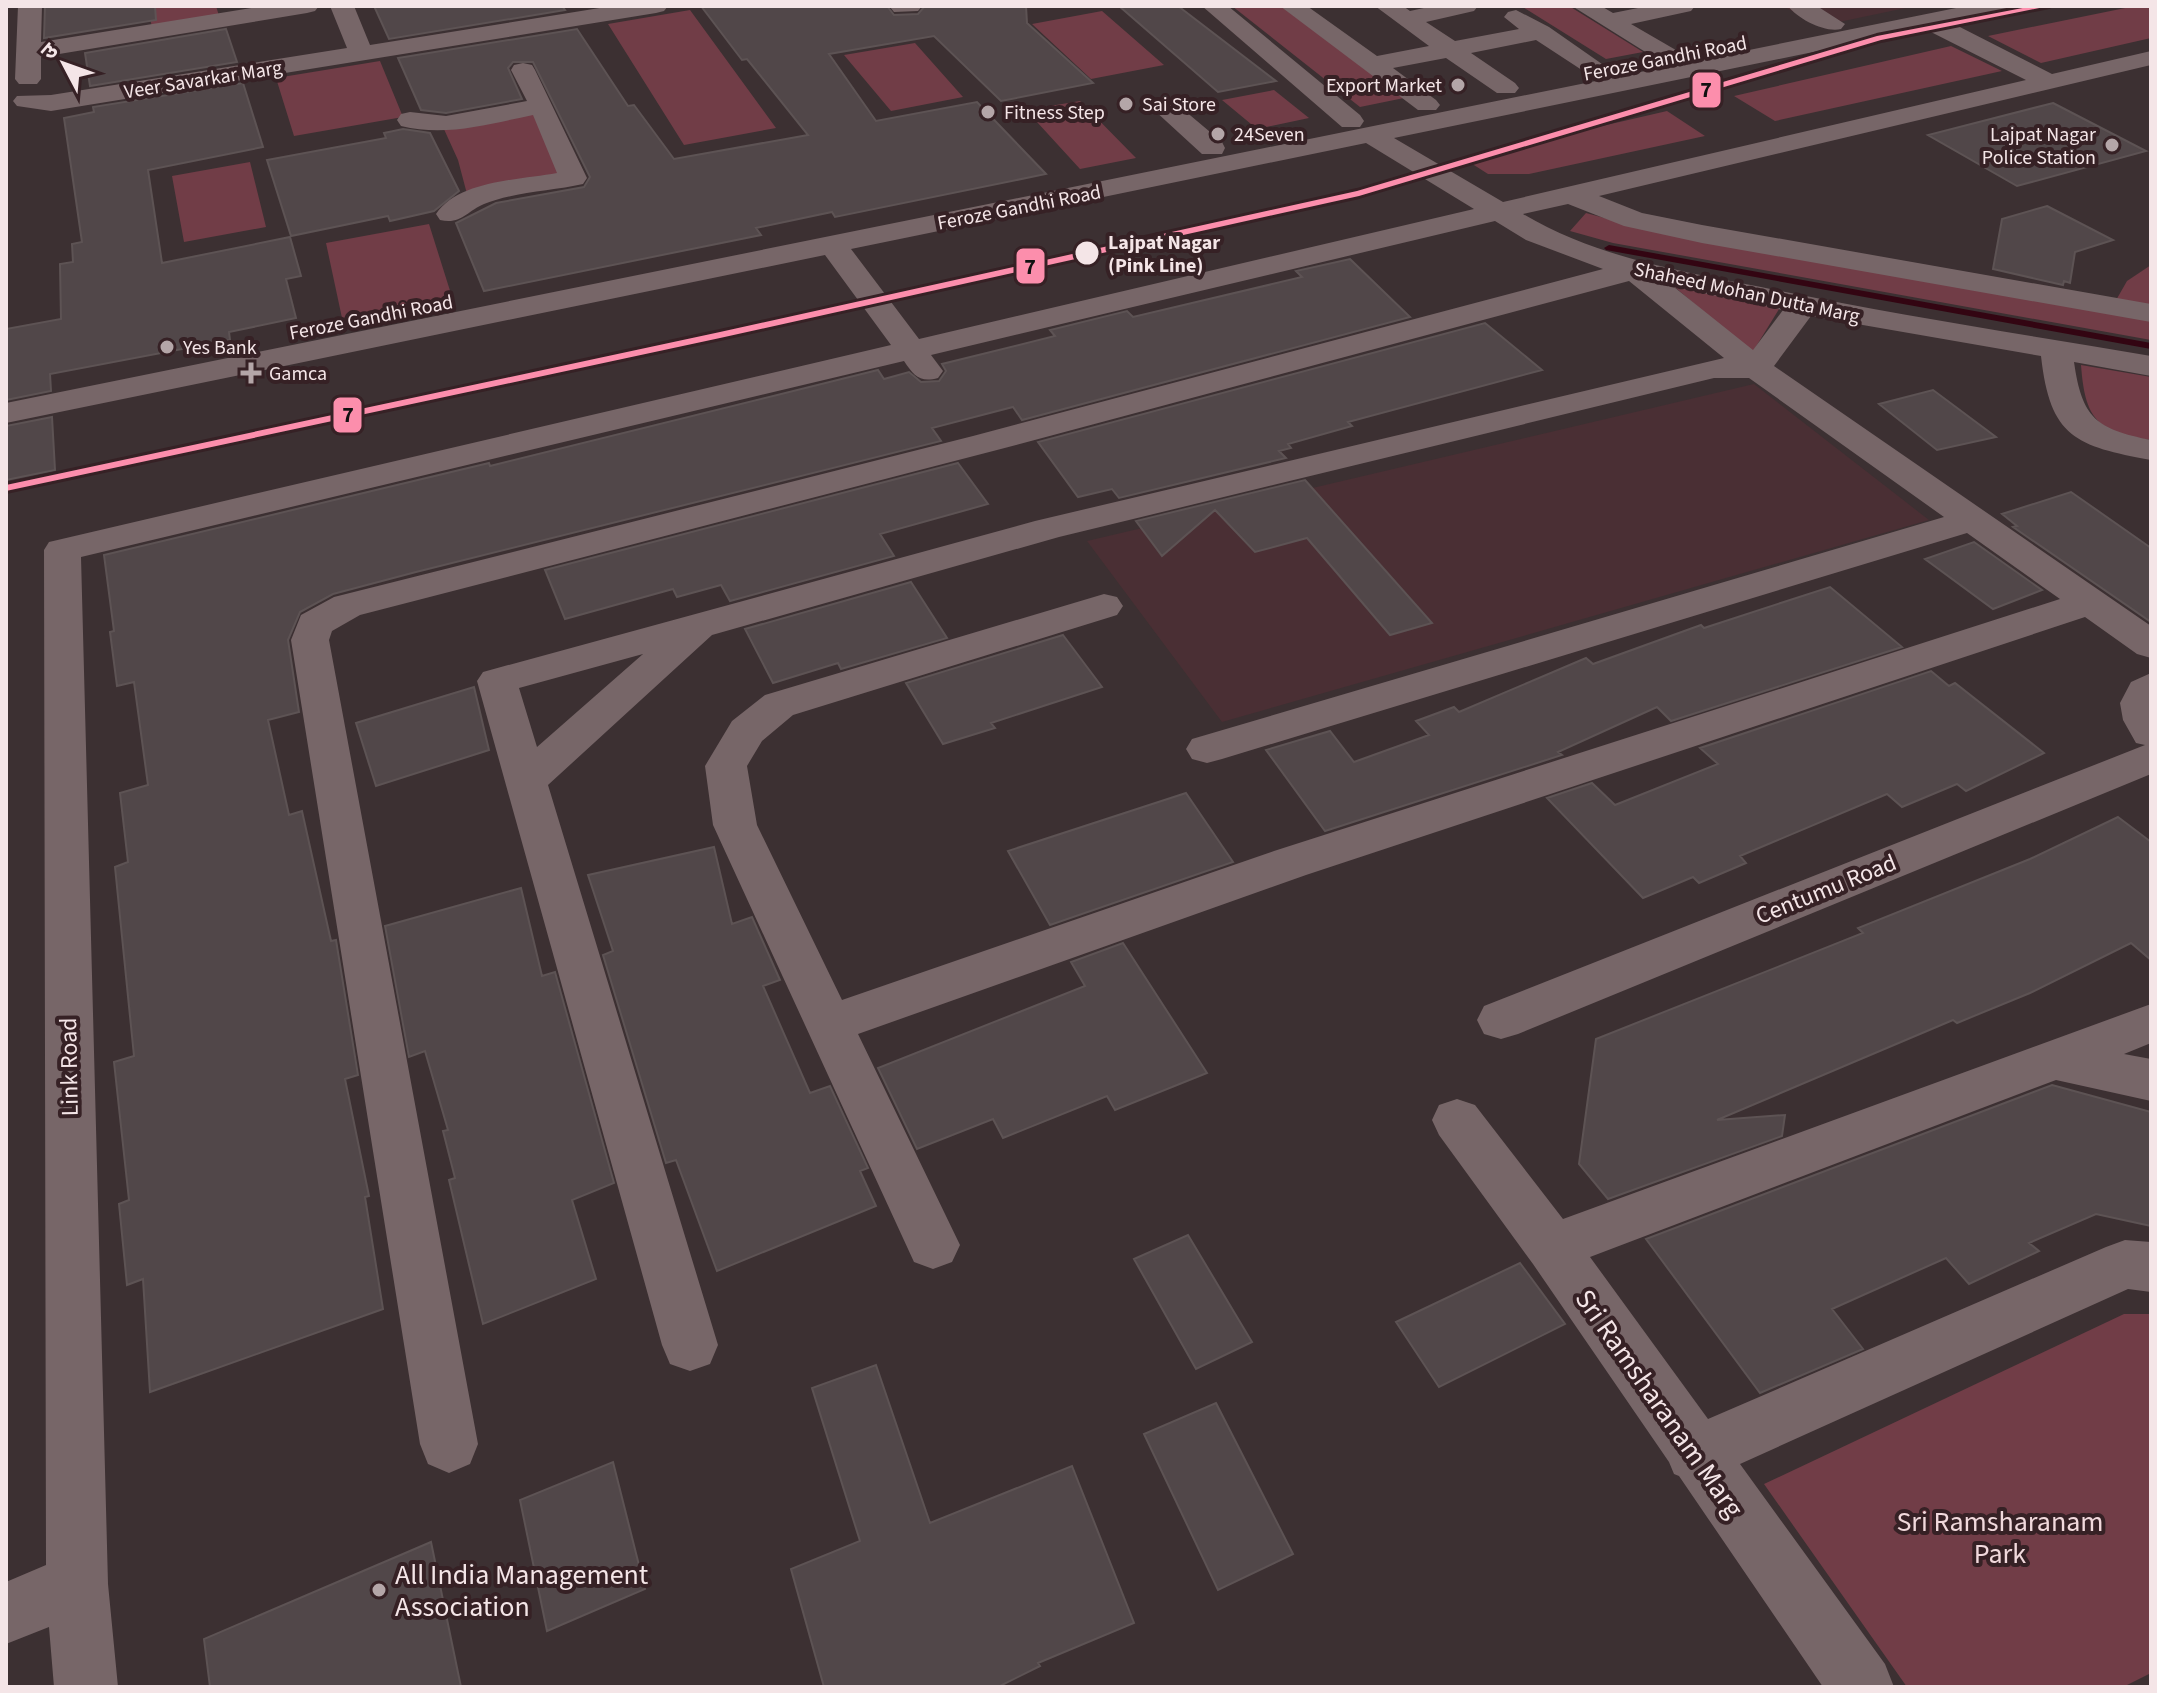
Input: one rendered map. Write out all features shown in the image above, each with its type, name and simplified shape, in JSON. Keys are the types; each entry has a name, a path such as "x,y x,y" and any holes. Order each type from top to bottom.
{"street":[{"path":"16,103 31,51 30,6"},
{"path":"128,6 134,35"},
{"path":"31,51 134,35 224,13 307,6"},
{"path":"342,6 358,48"},
{"name":"Veer Savarkar Marg","path":"358,48 583,6"},
{"name":"Shaheed Mohan Dutta Marg","path":"1214,6 1361,128 1496,212 1559,244 1634,270 1803,305 2151,366"},
{"path":"1292,6 1427,105"},
{"path":"1396,12 1466,6"},
{"path":"1514,6 1506,9 1600,71"},
{"path":"1584,6 1672,58"},
{"path":"1609,21 1683,6"},
{"path":"1800,6 1833,24"},
{"name":"Feroze Gandhi Road","path":"21,398 833,245 935,214 1212,148 1361,128 1427,105 1506,88 1672,58 1833,24 2001,6"},
{"name":"Veer Savarkar Marg","path":"16,103 52,90 643,7"},
{"path":"1396,12 1506,88"},
{"path":"1929,13 2049,82"},
{"name":"Feroze Gandhi Road","path":"21,398 1929,13"},
{"path":"1371,65 1541,32"},
{"path":"833,245 922,364 1424,229 2151,58"},
{"path":"450,214 475,197 573,178 523,70"},
{"path":"1163,105 1212,148"},
{"path":"410,120 446,124 542,106"},
{"name":"Shaheed Mohan Dutta Marg","path":"1568,194 1634,220 1702,234 2151,313"},
{"path":"1424,229 1559,244"},
{"path":"449,1444 310,640 315,624 347,606 972,447 1634,270 1756,368 2151,645"},
{"path":"1756,368 1803,305"},
{"path":"2056,350 2061,396 2069,415 2108,441 2151,450"},
{"name":"Link Road","path":"86,1687 77,1584 62,550 922,364"},
{"path":"690,1345 497,681 1048,529 1714,368 1756,368"},
{"path":"1207,749 1974,519"},
{"path":"829,1024 1278,867 2090,602"},
{"path":"933,1245 735,825 726,766 747,731 779,705 1104,606"},
{"path":"526,781 698,626"},
{"path":"2151,686 2143,691 2138,704 2142,719 2151,733"},
{"name":"Centumu Road","path":"1501,1020 2151,758"},
{"path":"1552,1247 2151,1023"},
{"path":"2052,1059 2151,1080"},
{"name":"Sri Ramsharanam Marg","path":"1457,1120 1552,1247 1862,1687"},
{"path":"1695,1454 2125,1264 2151,1267"},
{"path":"6,1613 77,1584"}],"shaded area":[{"path":"1783,6 1915,6 1820,26"},
{"path":"1754,384 1929,520 1222,722 1087,541"}],"green space":[{"path":"147,6 216,6 220,19 153,31"},
{"path":"1232,6 1281,6 1404,98 1360,107"},
{"path":"1569,6 1643,52 1606,59 1523,7"},
{"path":"2135,6 2151,6 2151,38 2041,63 1988,36"},
{"path":"690,10 776,128 684,145 608,24"},
{"path":"1102,11 1164,65 1091,79 1032,24"},
{"path":"915,43 963,97 891,111 844,55"},
{"path":"1951,46 2002,71 1775,121 1734,96"},
{"path":"380,61 403,117 294,136 276,78"},
{"path":"1274,90 1309,118 1257,129 1222,100"},
{"path":"1080,101 1136,158 1080,169 1026,110"},
{"path":"534,110 565,175 467,194 458,160 443,127"},
{"path":"1667,111 1705,136 1529,174 1488,174 1463,158"},
{"path":"250,162 266,227 184,242 172,176"},
{"path":"1586,213 1627,224 2151,319 2151,340 1613,243 1570,231"},
{"path":"429,224 452,297 342,318 326,243"},
{"path":"2151,265 2151,308 2115,302 2127,281"},
{"path":"1670,283 1784,301 1752,353"},
{"path":"2081,365 2151,377 2151,440 2117,432 2097,419 2086,398"},
{"name":"Sri Ramsharanam Park","path":"2124,1314 2151,1314 2151,1673 2123,1687 1907,1687 1764,1484"}],"building":[{"path":"45,6 155,6 156,20 44,38"},
{"path":"374,6 562,6 565,10 389,39"},
{"path":"701,6 887,6 894,15 918,14 925,6 1026,6 1027,23 1093,83 1001,101 934,36 829,54 876,121 977,102 1046,174 835,217 832,212 756,228 761,235 484,291 456,223 496,203 584,187 590,177 533,62 513,62 508,68 522,99 446,113 421,110 398,58 577,29 628,106 634,105 674,159 808,135 747,59 742,60"},
{"path":"1119,6 1178,6 1276,81 1218,92"},
{"path":"226,29 237,62 90,86 85,53"},
{"path":"243,83 263,147 148,170 162,263 290,237 301,276 286,279 296,318 229,332 230,340 50,374 51,391 6,400 6,329 61,319 60,264 73,262 72,244 82,242 64,118 94,112 93,107"},
{"name":"Lajpat Nagar Police Station","path":"2053,103 2146,151 2017,186 1928,135"},
{"path":"403,129 430,133 459,191 434,211 390,221 388,216 291,236 267,160 386,138 384,133"},
{"path":"2047,206 2113,240 2075,252 2070,283 2064,281 2063,285 1993,269 2002,219"},
{"path":"1350,259 1410,317 1022,420 1013,407 932,428 941,441 333,594 300,612 288,640 299,712 268,720 289,815 302,811 331,941 336,940 358,1075 345,1079 369,1196 365,1197 383,1309 150,1392 143,1279 127,1285 119,1204 129,1200 114,1062 134,1056 115,867 128,862 120,793 148,785 134,682 117,686 110,632 114,631 104,555 489,463 490,466 878,370 884,379 909,372 921,382 939,381 946,371 942,364 1055,336 1050,330 1127,311 1133,317 1302,277 1296,271"},
{"path":"1485,323 1542,370 1348,422 1352,426 1288,444 1291,448 1279,451 1286,458 1119,498 1112,489 1078,497 1038,442"},
{"path":"1933,390 1996,437 1937,450 1879,404"},
{"path":"52,417 55,470 6,480 6,426"},
{"path":"958,463 988,504 880,534 894,556 730,601 721,585 677,597 673,589 565,619 545,570"},
{"path":"1305,480 1432,623 1390,635 1307,538 1255,552 1215,510 1162,556 1136,521"},
{"path":"2071,492 2151,548 2151,622 2013,527 2017,526 2002,514"},
{"path":"1974,542 2042,590 1993,609 1925,559"},
{"path":"911,582 947,638 841,669 838,663 773,683 745,629"},
{"path":"1830,587 1902,647 1671,721 1657,707 1558,752 1562,755 1325,831 1266,750 1330,731 1354,762 1429,735 1416,721 1454,707 1459,712 1586,658 1593,664 1701,625 1704,628"},
{"path":"1063,635 1102,687 991,723 995,728 943,744 906,683"},
{"path":"1931,671 1949,686 1955,683 2044,753 1966,791 1957,784 1902,807 1887,794 1740,856 1746,863 1699,883 1693,877 1643,898 1547,798 1592,783 1615,805 1718,764 1700,748"},
{"path":"474,687 489,750 376,786 356,723"},
{"path":"1186,793 1233,862 1050,925 1008,851"},
{"path":"2118,817 2151,842 2151,960 2131,943 2030,993 1957,1023 1953,1020 1717,1120 1785,1115 1782,1136 1608,1199 1579,1164 1596,1039 1863,933 1858,928 2030,859"},
{"path":"714,847 732,924 752,917 780,980 763,986 810,1093 830,1086 868,1168 860,1171 876,1206 717,1271 676,1160 666,1163 603,955 613,951 588,875"},
{"path":"521,888 542,976 555,972 614,1183 572,1200 596,1279 483,1324 449,1180 455,1178 443,1131 448,1130 425,1051 409,1057 385,926"},
{"path":"1123,943 1207,1073 1115,1110 1107,1096 1003,1138 993,1119 917,1149 878,1068 1085,986 1071,962"},
{"path":"2052,1085 2151,1112 2151,1226 2096,1214 2029,1243 2039,1251 1969,1284 1946,1258 1832,1309 1863,1349 1760,1393 1646,1239"},
{"path":"1188,1235 1252,1342 1196,1369 1134,1259"},
{"path":"1520,1263 1565,1324 1439,1387 1396,1322"},
{"path":"876,1365 930,1523 1072,1466 1134,1623 1038,1663 1040,1666 998,1687 824,1687 791,1569 860,1541 812,1388"},
{"path":"1216,1403 1293,1554 1218,1590 1144,1434"},
{"path":"613,1462 645,1589 547,1631 520,1500"},
{"name":"All India Management Association","path":"431,1542 461,1687 210,1687 204,1639"}],"waterway":[{"path":"1609,248 2151,346"}],"transit line":[{"name":"7","path":"6,488 720,335 1359,193 1880,38 2045,6"}],"place":[{"name":"Export Market","path":"1458,85"},
{"name":"Sai Store","path":"1126,104"},
{"name":"Fitness Step","path":"988,112"},
{"name":"24Seven","path":"1218,134"},
{"name":"Lajpat Nagar Police Station","path":"2112,145"},
{"name":"Lajpat Nagar (Pink Line)","path":"1087,253"},
{"name":"Yes Bank","path":"167,347"},
{"name":"Gamca","path":"251,373"},
{"name":"All India Management Association","path":"379,1590"}]}
